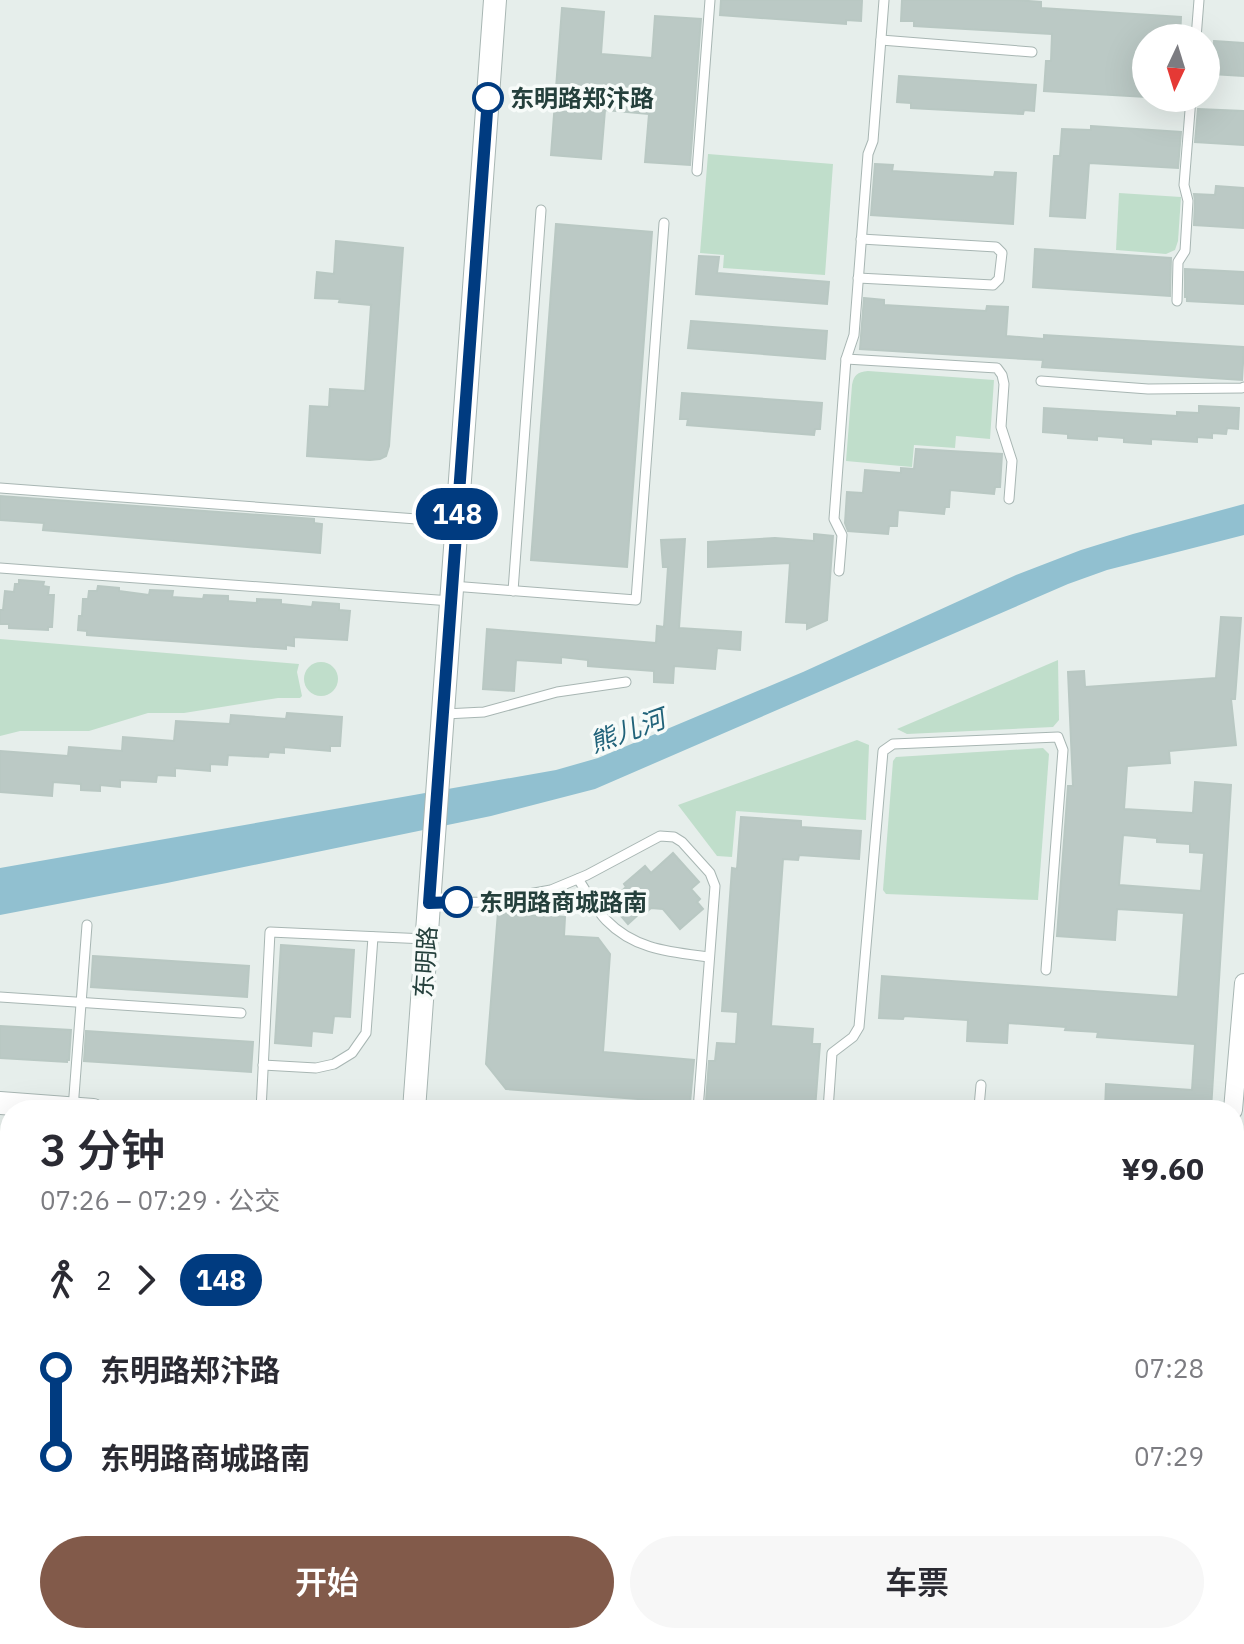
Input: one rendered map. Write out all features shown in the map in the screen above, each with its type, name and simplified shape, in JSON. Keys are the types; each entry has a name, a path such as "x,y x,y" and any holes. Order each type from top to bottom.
{"street":[{"name":"东明路","path":"415,1100 495,0"},
{"path":"1234,1100 1244,983"}],"lane":[{"path":"697,171 710,0"},
{"path":"839,571 842,535 834,519 846,359 854,335 884,0"},
{"path":"1197,24 1199,0"},
{"path":"881,40 1032,52"},
{"path":"1177,301 1178,262 1185,251 1188,201 1184,185 1190,112"},
{"path":"513,591 541,210"},
{"path":"0,568 452,593 513,591 636,600 664,223"},
{"path":"858,278 993,285 999,279 1002,253 996,247 861,239"},
{"path":"846,359 997,368 1004,384 1001,427 1012,461 1009,499"},
{"path":"1041,381 1148,389 1244,387"},
{"path":"0,488 457,522"},
{"path":"443,714 484,712 557,692 626,682"},
{"path":"829,1100 832,1053 853,1037 859,1027 883,751 893,744 1058,737 1063,750 1046,970"},
{"path":"429,903 484,902 551,890 660,836 674,837 682,842 710,873 715,886 699,1100"},
{"path":"578,879 605,919 626,938 654,949 709,957"},
{"path":"83,1100 81,1003 87,925"},
{"path":"261,1100 270,932 426,939"},
{"path":"263,1065 316,1068 334,1064 352,1053 366,1033 373,937"},
{"path":"0,997 241,1013"},
{"path":"980,1100 981,1085"}],"green space":[{"path":"708,154 833,164 825,275 723,268 724,255 700,253"},
{"path":"1119,193 1181,197 1175,250 1166,254 1116,250"},
{"path":"861,372 994,380 990,439 956,436 955,448 914,445 912,467 846,461 853,382"},
{"path":"0,639 299,664 297,672 302,696 184,713 148,713 89,731 20,731 0,736"},
{"path":"1058,660 1059,720 1053,727 907,734 897,729"},
{"path":"321,662 333,667 338,679 333,691 321,696 309,691 304,679 309,667"},
{"path":"857,740 869,745 866,820 736,811 732,857 717,856 678,805"},
{"path":"1043,748 1049,754 1038,900 886,894 883,890 893,761 896,757"}],"water":[{"path":"1244,504 1244,535 1107,570 1068,584 595,789 491,816 0,915 0,868 556,770 598,758 803,672 1016,575 1081,550"}],"building":[{"path":"721,0 862,0 861,21 846,20 846,24 720,15"},
{"path":"902,0 1016,0 1041,2 1041,8 1181,17 1181,24 1132,24 1132,96 1044,91 1046,61 1051,61 1052,34 914,26 914,21 901,21"},
{"path":"562,8 604,12 601,54 652,58 655,16 701,19 690,165 645,162 649,114 605,110 601,159 551,155"},
{"path":"1220,41 1244,43 1244,76 1220,74"},
{"path":"899,76 1036,85 1034,111 1024,110 1023,114 911,108 911,103 897,102"},
{"path":"1244,111 1244,145 1195,142 1198,112"},
{"path":"1091,126 1181,132 1178,168 1089,163 1085,218 1050,216 1054,156 1060,156 1062,129 1091,130"},
{"path":"875,164 893,165 892,171 994,177 995,172 1016,173 1013,224 871,215"},
{"path":"1216,186 1244,188 1243,228 1194,225 1194,194 1215,195"},
{"path":"556,224 652,232 627,567 531,560"},
{"path":"336,241 403,248 389,446 386,456 380,459 307,456 310,406 329,407 330,389 365,391 371,305 315,298 317,272 334,274"},
{"path":"1035,249 1171,258 1170,296 1033,287"},
{"path":"699,256 719,257 717,273 829,282 827,304 696,294"},
{"path":"1185,269 1244,272 1244,304 1187,301"},
{"path":"864,298 884,300 884,305 986,311 987,306 1008,307 1006,336 1044,339 1044,335 1244,347 1242,380 1042,367 1043,360 860,349"},
{"path":"691,321 827,331 825,359 688,348"},
{"path":"682,393 822,403 820,429 815,429 814,435 687,425 688,419 680,419"},
{"path":"1199,406 1239,408 1238,429 1227,428 1226,434 1212,433 1212,438 1197,437 1197,442 1151,439 1151,444 1097,436 1097,440 1068,438 1068,434 1043,432 1044,408 1177,416 1177,412 1199,413"},
{"path":"916,449 1002,454 1000,487 995,487 994,494 950,490 949,507 945,507 944,514 898,510 897,526 889,526 888,534 848,531 845,523 847,492 863,493 865,470 901,473 901,468 914,469"},
{"path":"0,496 314,519 314,523 322,524 320,553 43,530 44,523 0,520"},
{"path":"814,534 833,536 827,620 807,629 807,623 786,622 790,563 708,567 708,542 775,538 814,541"},
{"path":"685,539 679,628 741,632 740,650 717,648 715,669 674,666 673,683 654,682 654,671 588,666 588,660 561,657 561,663 516,660 514,691 483,689 487,629 656,643 657,626 664,627 668,567 663,567 661,540"},
{"path":"19,580 44,582 43,586 49,587 48,595 54,595 52,627 48,630 9,628 9,624 0,624 5,591 14,592"},
{"path":"98,586 149,595 150,590 173,591 172,597 203,599 204,595 228,596 228,601 257,603 257,599 281,600 281,604 312,607 313,602 339,604 339,610 350,611 347,640 294,637 294,646 286,645 286,649 87,635 87,631 78,630 79,616 82,616 83,599 88,599 89,591 97,591"},
{"path":"1221,617 1241,618 1235,699 1231,699 1236,745 1169,751 1170,763 1127,766 1124,809 1193,813 1195,782 1231,785 1212,1100 1105,1100 1106,1084 1192,1090 1195,1044 1097,1037 1098,1032 1008,1023 1007,1043 967,1041 968,1020 904,1016 903,1019 879,1018 882,976 1178,997 1184,913 1117,909 1115,940 1057,936 1068,786 1073,786 1068,672 1084,671 1085,687 1216,678","holes":["1123,835 1157,838 1157,842 1190,844 1190,852 1204,853 1201,891 1119,885"]},
{"path":"287,713 342,717 340,746 330,746 330,751 284,747 284,753 269,752 268,757 228,755 227,765 210,764 210,771 175,768 175,776 157,775 156,782 120,780 120,787 100,785 100,791 81,790 81,784 53,782 52,796 0,792 0,751 68,756 69,747 122,751 123,737 174,741 176,721 230,724 231,715 286,719"},
{"path":"741,817 801,821 801,827 861,831 859,859 799,855 798,860 783,859 771,1026 813,1029 812,1044 820,1044 816,1100 706,1100 709,1061 715,1061 717,1043 736,1044 738,1012 722,1011 732,868 737,869"},
{"path":"673,853 699,882 691,889 700,899 697,902 703,909 680,929 663,909 651,908 628,924 609,902 645,866 651,873"},
{"path":"498,912 565,917 564,936 598,938 610,954 603,1052 694,1060 690,1100 506,1089 486,1064"},
{"path":"281,945 354,950 350,1017 334,1016 332,1033 312,1031 311,1046 275,1043"},
{"path":"93,956 249,966 247,997 91,987"},
{"path":"0,1026 71,1030 69,1060 0,1058"},
{"path":"86,1031 253,1042 251,1072 84,1061"}],"bus line":[{"name":"148","path":"457,902 429,903 488,98"}],"place":[{"name":"东明路郑汴路","path":"488,98"},
{"name":"东明路商城路南","path":"457,902"}],"water label":[{"name":"熊儿河","path":"627,730"}]}
